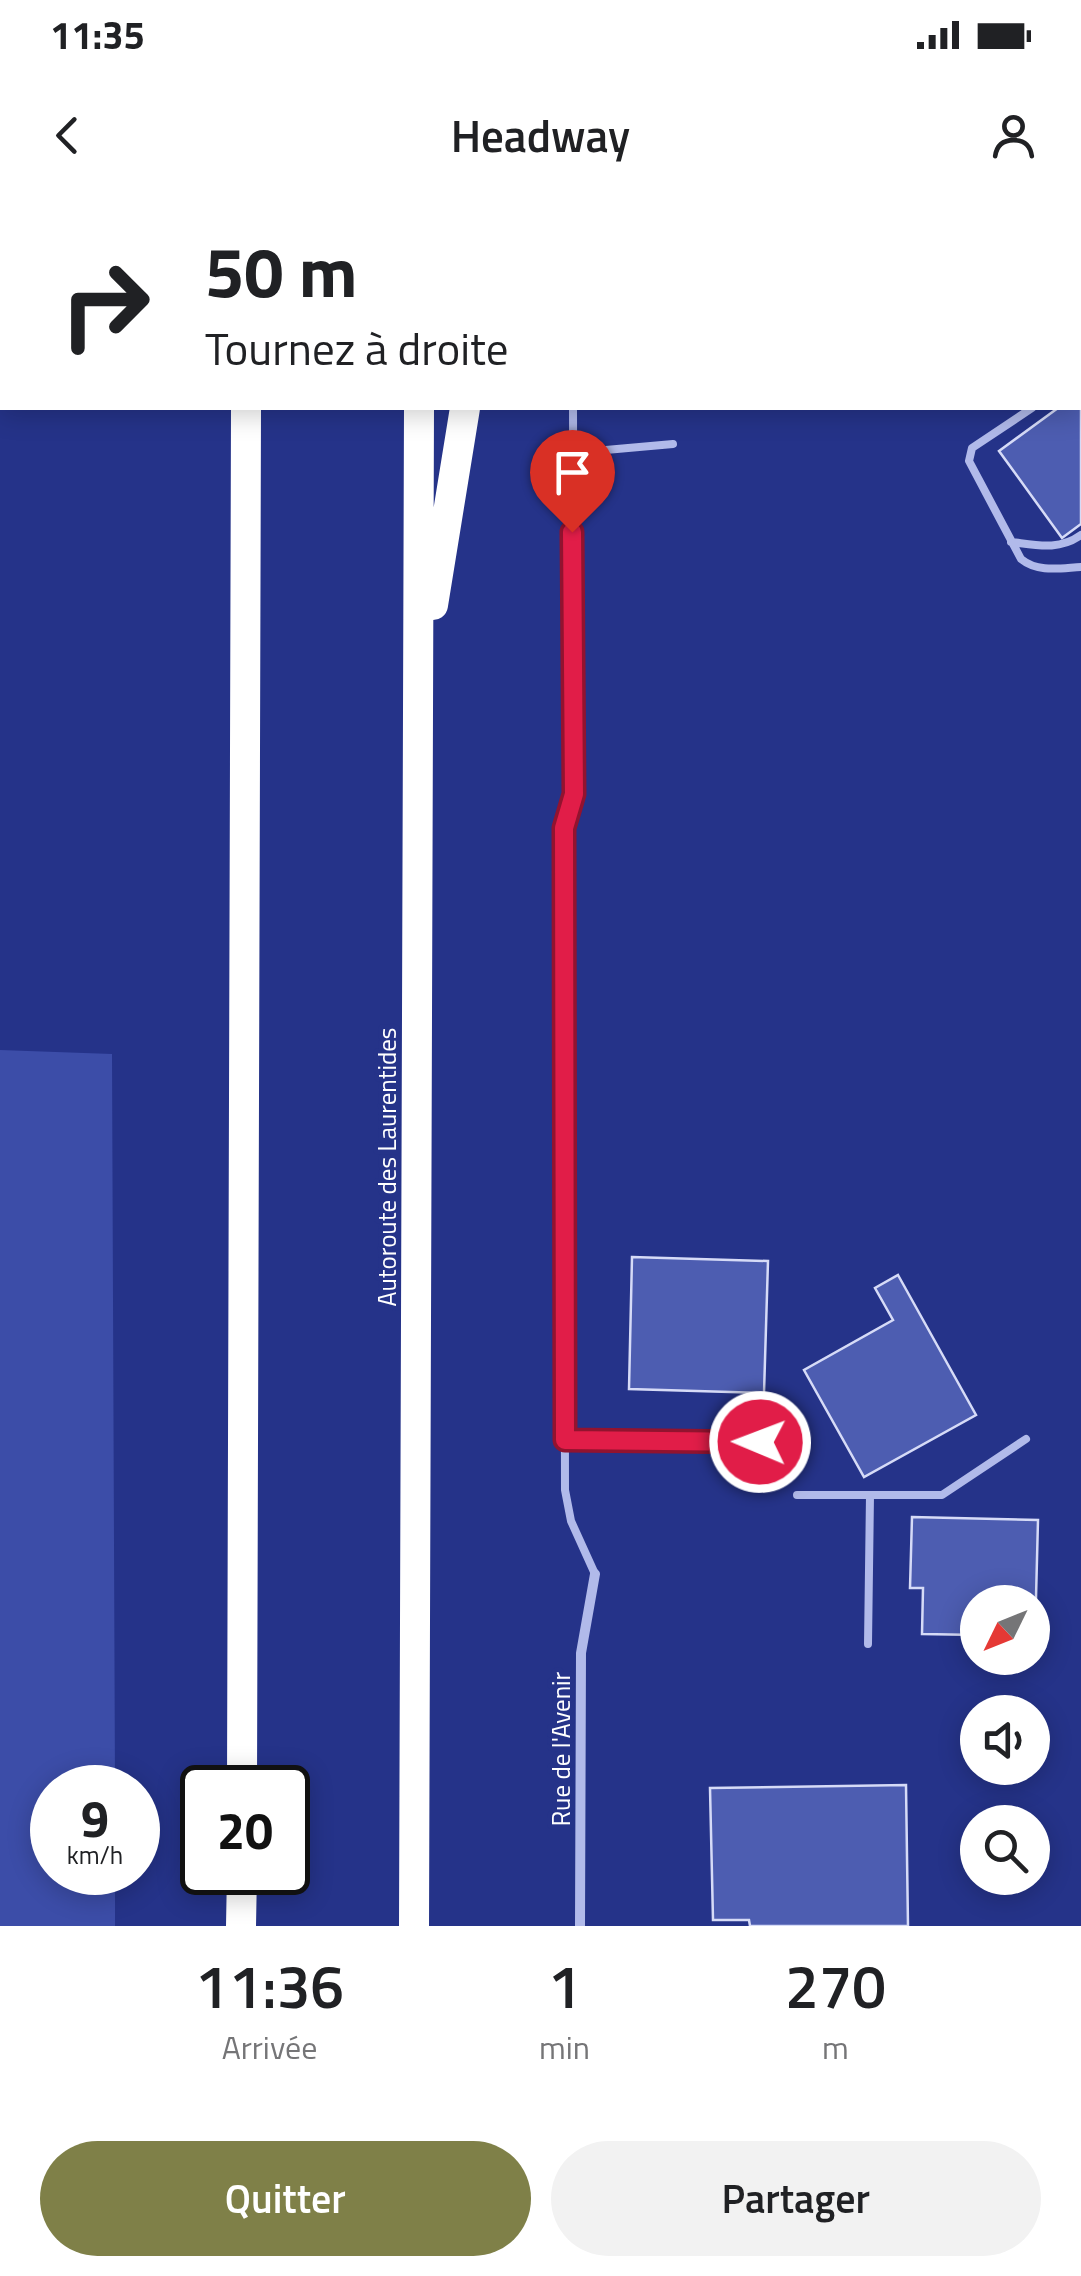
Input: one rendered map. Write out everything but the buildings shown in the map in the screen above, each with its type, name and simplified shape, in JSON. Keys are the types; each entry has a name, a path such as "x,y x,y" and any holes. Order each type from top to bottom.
{"highway":[{"path":"230,410 246,520"},
{"path":"242,1765 246,410"},
{"name":"Autoroute des Laurentides","path":"414,1926 419,410"},
{"path":"418,697 465,410"},
{"path":"242,1895 242,1926"}],"street":[{"name":"Rue de l'Avenir","path":"580,1926 581,1653 595,1574"}],"lane":[{"path":"573,410 574,794 564,828 565,1440 567,1507 595,1574"},
{"path":"1029,410 972,448 972,470 1011,542 1028,564 1053,569 1081,567"},
{"path":"572,454 672,444"},
{"path":"1011,542 1057,546 1081,535"},
{"path":"798,1495 942,1495 1026,1439"},
{"path":"565,1440 797,1443"},
{"path":"868,1644 870,1495"}],"shaded area":[{"path":"0,1050 112,1054 115,1765 30,1765 30,1895 115,1895 115,1926 0,1926"}],"route":[{"path":"572,532 574,794 564,828 565,1440 760,1442"}]}
